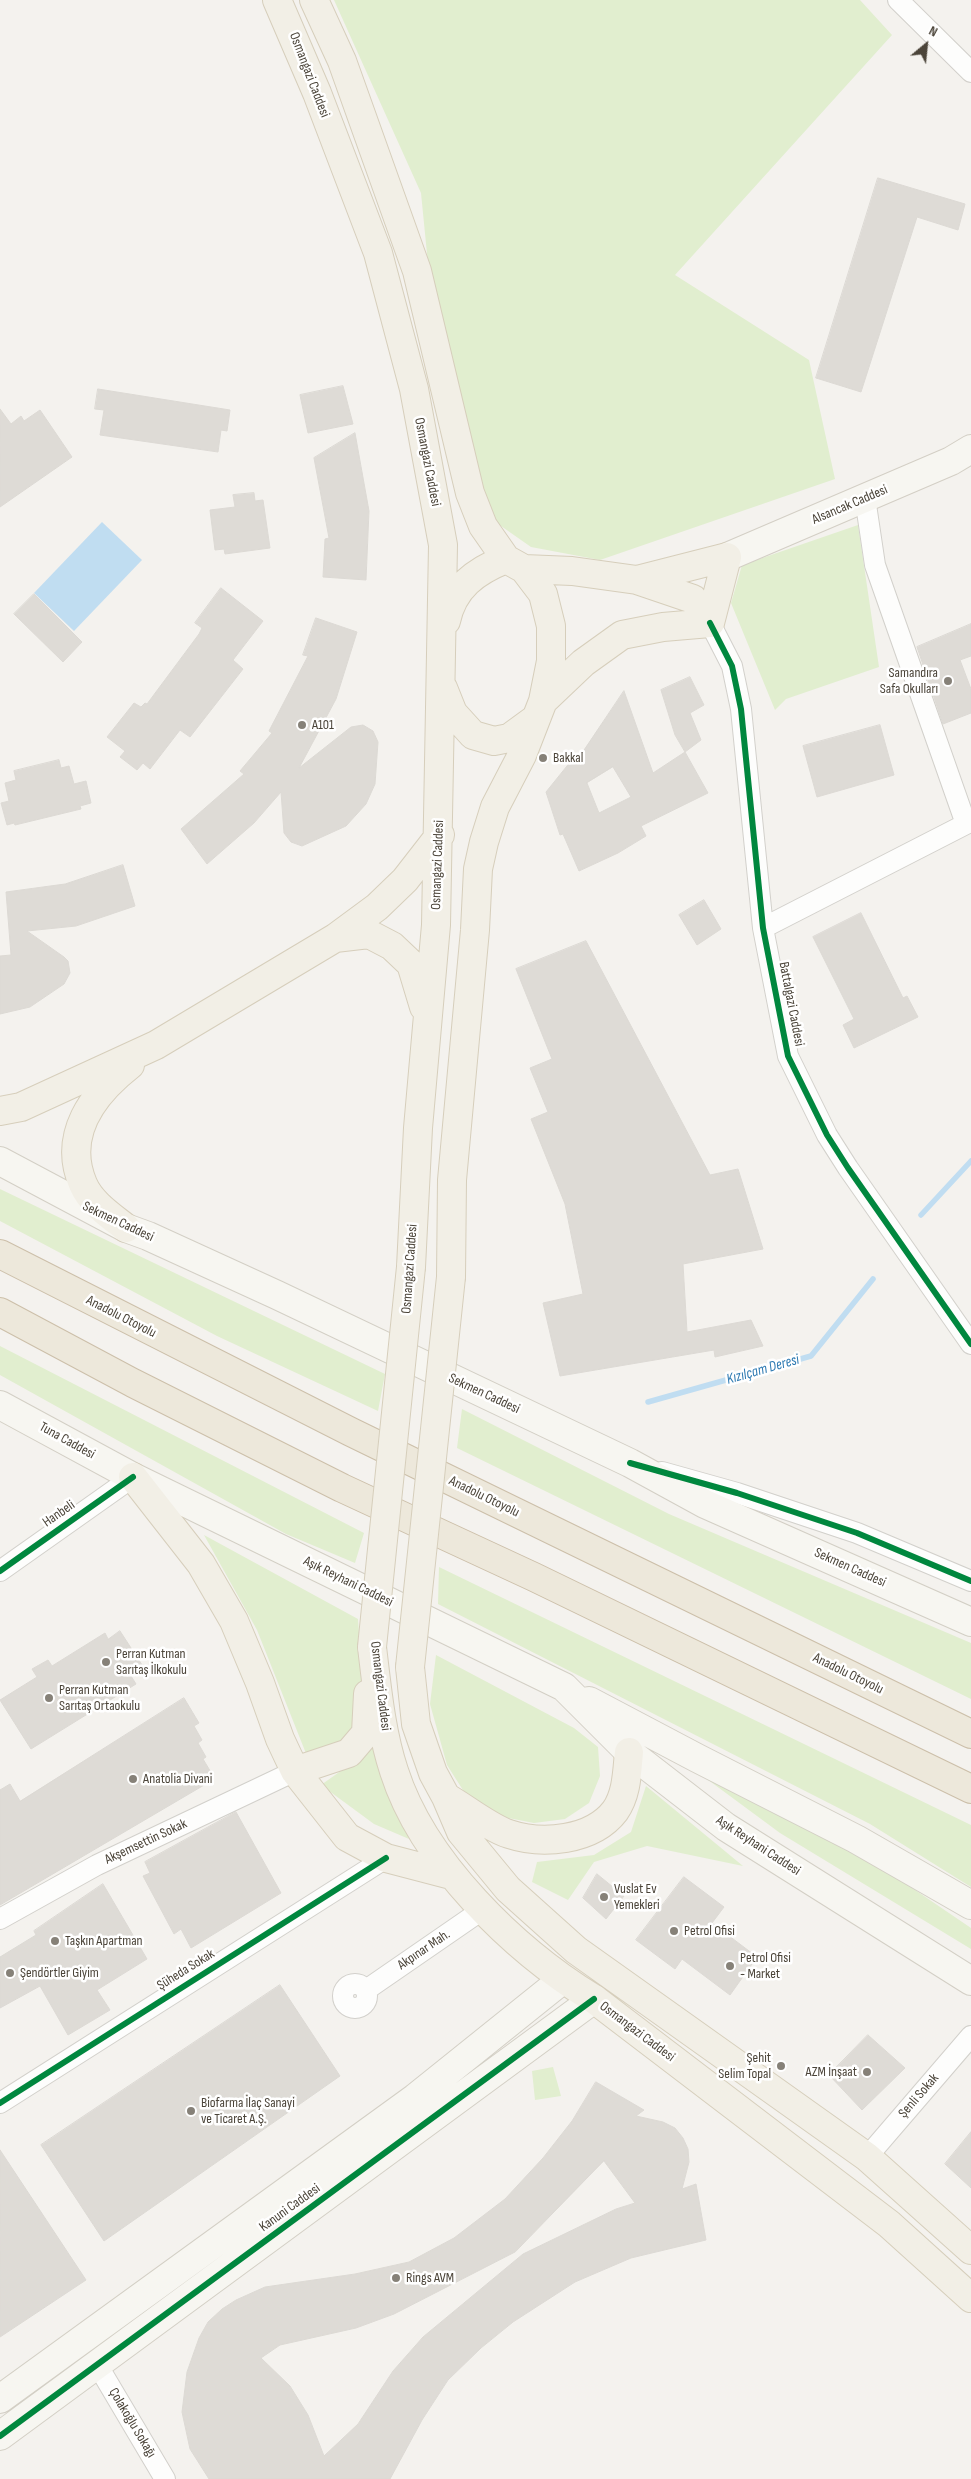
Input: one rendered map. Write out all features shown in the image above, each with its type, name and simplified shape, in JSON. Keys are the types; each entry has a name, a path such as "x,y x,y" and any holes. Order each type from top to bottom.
{"highway":[{"name":"Anadolu Otoyolu","path":"0,1254 351,1432 971,1734"},
{"path":"0,1312 133,1383 342,1488 534,1577 971,1790"}],"main road":[{"name":"Osmangazi Caddesi","path":"278,0 307,68 378,252 414,389 443,545 440,682 440,835 436,925 418,1137 411,1267 372,1648 378,1698 394,1771 414,1819 451,1875 482,1910 562,1980 594,1999 890,2224 971,2298"},
{"path":"314,0 342,61 417,270 470,492 483,526 543,594 552,626 551,661 539,710 522,755 495,807 478,869 475,930 452,1180 451,1277 410,1667 416,1724 433,1773 446,1797 460,1832 503,1883 576,1950 867,2157 971,2250"},
{"name":"Alsancak Caddesi","path":"727,557 951,461 971,449"},
{"path":"637,580 727,557 710,623"},
{"path":"442,652 446,618 458,594 469,578 487,567 515,564 637,580 693,599 710,623"},
{"path":"440,682 453,713 473,735 494,740 509,738 539,710 583,663 622,635 663,627 710,623"},
{"path":"0,1112 21,1107 156,1045 335,938 377,906 405,880 440,835"},
{"path":"335,938 369,934 392,946 411,964 428,1020"},
{"path":"126,1228 94,1200 83,1185 78,1167 77,1148 80,1127 88,1109 112,1079 156,1045"},
{"name":"Sekmen Caddesi","path":"0,1161 126,1228 148,1236 269,1291 630,1462 705,1504 971,1622"},
{"name":"Tuna Caddesi","path":"0,1405 133,1477"},
{"path":"133,1477 201,1564 234,1621 260,1683 280,1739 296,1771 348,1837 386,1858 451,1875"},
{"name":"Aşık Reyhani Caddesi","path":"133,1477 564,1687 697,1758 856,1839 971,1905"},
{"path":"296,1771 349,1753 366,1733 372,1648"},
{"name":"Aşık Reyhani Caddesi","path":"564,1687 629,1752 726,1827 971,1981"},
{"path":"446,1797 510,1834 559,1839 584,1834 600,1825 616,1810 627,1782 629,1752"},
{"path":"562,1980 599,1966"},
{"path":"594,1999 599,1966"},
{"name":"Kanuni Caddesi","path":"0,2399 415,2098 562,1980"},
{"name":"Kanuni Caddesi","path":"0,2436 98,2366 594,1999"},
{"path":"81,2340 98,2366"}],"street":[{"path":"898,0 971,72"},
{"path":"763,928 968,822 875,565 865,498"},
{"name":"Battalgazi Caddesi","path":"710,623 732,666 742,709 763,928 788,1056 827,1135 971,1344"},
{"path":"630,1462 738,1493 857,1533 971,1581"},
{"name":"Hanbeli","path":"0,1571 133,1477"},
{"name":"Akşemsettin Sokak","path":"0,1919 97,1865 296,1771"},
{"name":"Şüheda Sokak","path":"0,2103 386,1858"},
{"name":"Akpınar Mah.","path":"366,1990 482,1910"},
{"name":"Şenli Sokak","path":"867,2157 971,2036"},
{"name":"Çolakoğlu Sokağı","path":"98,2366 165,2479"}],"green space":[{"path":"334,0 860,0 892,35 675,275 809,360 835,479 600,560 531,547 491,519 430,284 421,193"},
{"path":"858,525 879,667 786,699 775,710 731,603 742,565"},
{"path":"0,1189 385,1374 378,1411 217,1336 0,1221"},
{"path":"0,1346 364,1533 355,1563 286,1534 0,1375"},
{"path":"462,1409 669,1514 971,1643 971,1699 457,1448"},
{"path":"204,1535 358,1619 365,1716 347,1745 307,1756 257,1630"},
{"path":"439,1567 971,1825 971,1887 870,1824 438,1604"},
{"path":"436,1655 574,1728 598,1747 600,1776 589,1803 565,1819 534,1823 498,1816 468,1798 447,1765 430,1704"},
{"path":"373,1748 409,1839 374,1824 321,1785"},
{"path":"692,1768 871,1860 971,1928 971,1949 780,1833"},
{"path":"646,1786 743,1866 647,1846 594,1862 568,1900 532,1882 537,1862 594,1855 631,1832"},
{"path":"553,2067 561,2096 535,2100 532,2071"}],"water":[{"path":"102,522 142,560 74,631 34,593"}],"building":[{"path":"878,178 965,204 958,230 917,217 861,392 816,378"},
{"path":"343,386 353,424 308,433 300,395"},
{"path":"98,389 230,410 227,431 221,430 218,452 100,435 104,410 95,409"},
{"path":"0,409 11,424 21,416 24,421 40,410 72,457 0,507"},
{"path":"355,433 369,511 366,580 323,577 325,539 329,538 314,458"},
{"path":"254,493 255,501 263,500 270,548 225,554 224,549 215,550 210,510 235,507 233,495"},
{"path":"221,588 263,621 233,660 243,669 190,737 180,730 150,769 143,763 137,770 120,757 125,751 107,737 134,703 141,707 145,703 147,704 199,634 202,628 195,623"},
{"path":"34,594 82,642 63,662 14,614"},
{"path":"316,618 357,632 336,699 299,768 351,727 363,725 373,731 378,742 375,784 366,804 346,826 302,846 291,842 284,833 281,792 254,823 207,864 181,829 244,774 240,771 272,733 269,731 308,656 303,655"},
{"name":"Samandıra Safa Okulları","path":"971,624 971,656 960,660 971,689 971,713 943,724 917,647"},
{"path":"690,677 704,705 690,713 701,740 685,752 675,735 661,690"},
{"path":"624,691 653,773 685,752 708,793 641,826 646,836 618,853 579,871 563,834 560,835 546,792 575,756 577,760","holes":["613,767 631,797 599,813 587,783"]},
{"path":"880,725 894,775 817,797 803,746"},
{"path":"59,760 61,768 69,766 74,784 86,781 91,803 80,806 81,809 15,825 14,823 7,825 1,803 9,801 5,783 16,780 14,771"},
{"path":"123,865 135,906 76,926 27,931 64,957 68,961 70,973 64,984 30,1007 0,1014 0,956 11,955 6,892 65,884"},
{"path":"704,900 721,929 697,945 679,915"},
{"path":"861,913 903,998 907,996 918,1017 854,1048 843,1025 854,1019 813,937"},
{"path":"586,941 710,1175 738,1169 763,1249 683,1264 687,1332 751,1320 763,1346 715,1357 714,1350 560,1376 543,1303 583,1294 565,1204 531,1119 548,1112 530,1068 552,1059 516,969"},
{"path":"120,1631 144,1668 131,1676 136,1684 31,1749 0,1700 37,1677 32,1669 48,1660 52,1666 105,1633 108,1639"},
{"name":"Anatolia Divani","path":"184,1698 199,1723 194,1726 202,1740 198,1743 206,1757 203,1759 212,1774 208,1776 211,1781 0,1905 0,1790 10,1784 20,1801"},
{"path":"236,1812 281,1893 191,1948 181,1929 174,1934 143,1876 150,1873 145,1862"},
{"name":"Vuslat Ev Yemekleri","path":"597,1874 624,1896 606,1919 583,1898"},
{"path":"684,1877 724,1907 712,1923 757,1957 730,1995 682,1959 675,1969 636,1940"},
{"path":"103,1884 147,1959 97,1990 110,2010 68,2035 40,1986 0,2008 0,1957 36,1935 34,1931"},
{"name":"Biofarma İlaç Sanayi ve Ticaret A.Ş.","path":"280,1985 340,2076 104,2241 41,2145"},
{"name":"AZM İnşaat","path":"868,2035 905,2068 862,2110 829,2075"},
{"name":"Rings AVM","path":"596,2082 644,2110 636,2116 663,2122 675,2128 683,2138 688,2149 689,2162 682,2189 696,2184 706,2240 631,2258 575,2282 513,2322 481,2348 448,2380 422,2420 390,2479 209,2479 190,2449 182,2412 187,2372 199,2338 208,2322 222,2309 236,2300 265,2287 355,2274 409,2262 454,2238 505,2199 543,2158 572,2121","holes":["604,2161 635,2203 616,2209 523,2254 423,2337 393,2371 358,2424 324,2456 308,2415 290,2386 261,2358 280,2345 356,2328 394,2314 515,2252"]},
{"path":"971,2132 971,2188 945,2164"},
{"path":"0,2150 86,2280 0,2337"}],"waterway":[{"name":"Kızılçam Deresi","path":"921,1215 971,1161"},
{"name":"Kızılçam Deresi","path":"648,1402 811,1356 873,1279"}],"cycle path":[{"path":"710,623 732,666 741,709 763,928 788,1056 827,1135 971,1344"},
{"path":"630,1463 737,1493 857,1533 971,1581"},
{"path":"0,1571 133,1477"},
{"path":"0,2103 386,1858"},
{"path":"0,2436 594,1999"}],"place":[{"name":"Samandıra Safa Okulları","path":"948,681"},
{"name":"A101","path":"302,725"},
{"name":"Bakkal","path":"543,758"},
{"name":"Perran Kutman Sarıtaş İlkokulu","path":"106,1662"},
{"name":"Perran Kutman Sarıtaş Ortaokulu","path":"49,1698"},
{"name":"Anatolia Divani","path":"133,1779"},
{"name":"Vuslat Ev Yemekleri","path":"604,1897"},
{"name":"Petrol Ofisi","path":"674,1931"},
{"name":"Taşkın Apartman","path":"55,1941"},
{"name":"Petrol Ofisi - Market","path":"730,1966"},
{"name":"Şendörtler Giyim","path":"10,1973"},
{"name":"Şehit Selim Topal","path":"781,2066"},
{"name":"AZM İnşaat","path":"867,2072"},
{"name":"Biofarma İlaç Sanayi ve Ticaret A.Ş.","path":"191,2111"},
{"name":"Rings AVM","path":"396,2278"}]}
